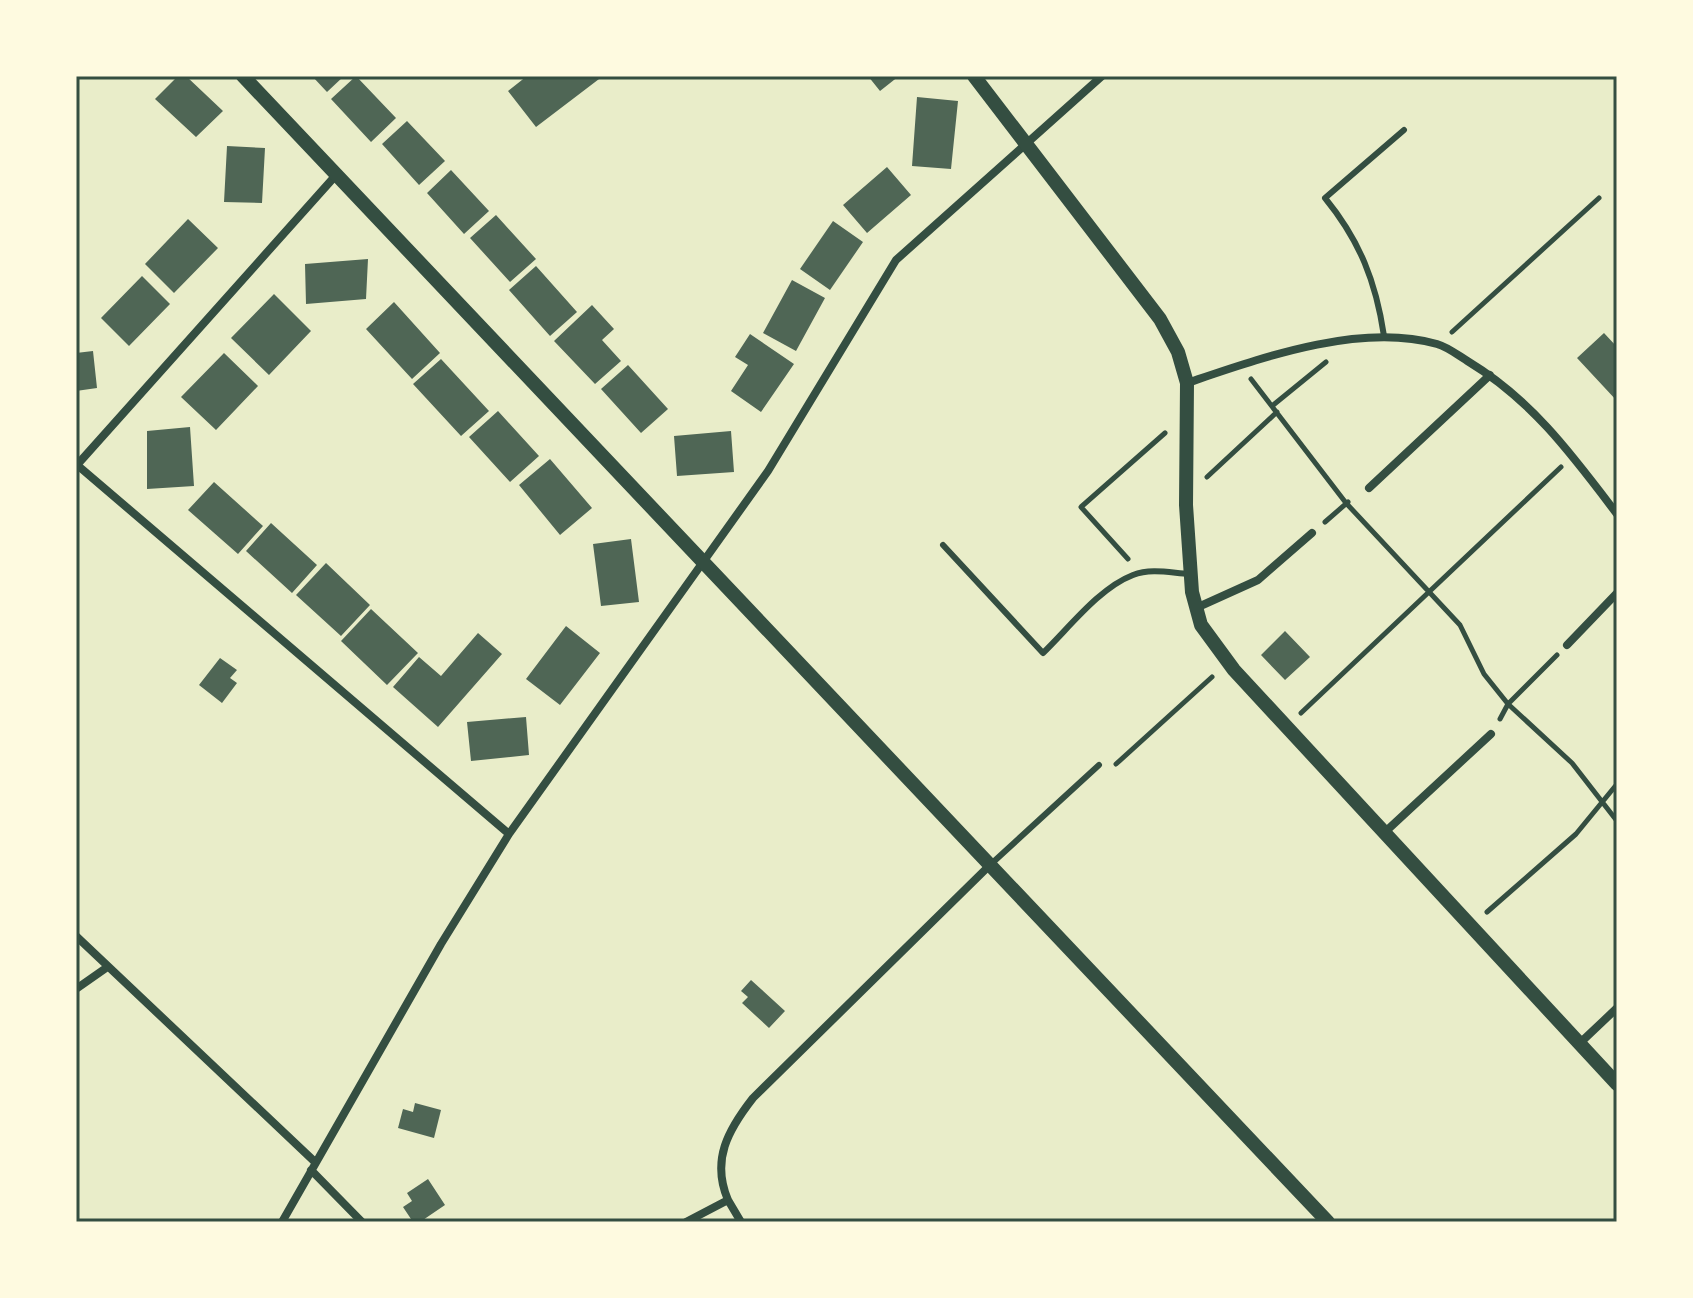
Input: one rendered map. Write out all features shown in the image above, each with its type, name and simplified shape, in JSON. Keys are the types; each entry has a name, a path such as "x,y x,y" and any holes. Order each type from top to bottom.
{"street":[{"path":"243,76 1328,1222"},
{"path":"974,76 1160,319 1178,352 1187,383 1189,574 1201,625 1228,663 1286,727 1617,1084"},
{"path":"282,1222 441,944 509,834 768,471 896,260 1102,76"},
{"path":"337,173 76,464 509,834"},
{"path":"1187,383 1241,365 1354,338 1384,336 1440,344 1490,375 1525,402 1573,456 1617,514"},
{"path":"1369,488 1490,375"},
{"path":"1196,608 1258,580 1312,533"},
{"path":"1567,645 1617,593"},
{"path":"1384,833 1491,734"},
{"path":"741,1222 728,1200 720,1175 721,1153 740,1115 826,1024 990,865"},
{"path":"76,936 313,1166 362,1222"},
{"path":"76,989 106,968"},
{"path":"1580,1043 1617,1008"},
{"path":"686,1222 728,1200"}],"lane":[{"path":"1384,336 1371,274 1361,250 1325,198 1404,130"},
{"path":"943,545 1043,653 1115,585 1141,573 1189,574"},
{"path":"990,865 1099,765"}],"path":[{"path":"1440,344 1599,198"},
{"path":"1272,406 1354,338"},
{"path":"1241,365 1346,503 1460,625 1484,674 1508,704 1572,763 1617,821"},
{"path":"1186,496 1277,412"},
{"path":"1141,573 1081,507 1187,414"},
{"path":"1286,727 1573,456"},
{"path":"1312,533 1346,503 1369,488"},
{"path":"1491,734 1508,704 1567,645"},
{"path":"1099,765 1110,769 1228,663"},
{"path":"1471,926 1576,834 1617,784"}],"building":[{"path":"178,76 186,76 223,111 196,137 155,99"},
{"path":"312,76 344,76 327,92"},
{"path":"356,76 396,118 371,142 331,99"},
{"path":"527,76 603,76 536,127 508,91"},
{"path":"868,76 899,76 880,91"},
{"path":"917,97 958,101 951,169 912,166"},
{"path":"407,121 445,161 419,185 382,144"},
{"path":"227,146 265,148 262,203 224,202"},
{"path":"887,167 911,195 867,233 843,205"},
{"path":"451,170 489,211 464,234 427,193"},
{"path":"496,215 536,259 510,282 470,238"},
{"path":"188,219 218,248 174,293 145,264"},
{"path":"833,221 863,242 830,290 800,269"},
{"path":"368,259 366,299 306,304 305,264"},
{"path":"536,266 577,312 550,336 509,290"},
{"path":"142,276 170,304 129,346 101,318"},
{"path":"792,280 825,298 796,351 763,333"},
{"path":"274,294 311,331 269,375 231,338"},
{"path":"394,302 440,353 412,379 366,329"},
{"path":"592,305 614,329 602,340 621,361 595,384 554,341"},
{"path":"1604,333 1617,347 1617,401 1577,358"},
{"path":"750,334 794,364 761,412 731,391 748,365 735,357"},
{"path":"93,351 97,388 76,391 76,353"},
{"path":"224,353 258,386 216,430 181,397"},
{"path":"441,359 489,411 461,436 413,384"},
{"path":"628,365 668,409 641,433 601,389"},
{"path":"498,411 539,456 510,482 469,437"},
{"path":"190,427 194,486 147,489 147,431"},
{"path":"731,431 734,472 677,476 674,436"},
{"path":"550,459 592,508 560,535 519,485"},
{"path":"214,482 263,526 238,554 188,510"},
{"path":"271,523 317,565 292,593 246,551"},
{"path":"631,539 639,602 601,606 593,544"},
{"path":"326,563 370,605 341,636 296,595"},
{"path":"371,609 418,653 387,685 341,641"},
{"path":"566,626 600,653 560,705 526,679"},
{"path":"1285,631 1310,657 1285,680 1261,655"},
{"path":"478,633 502,654 438,727 393,687 419,657 441,676"},
{"path":"220,658 237,670 230,678 237,683 222,703 199,685"},
{"path":"526,717 529,755 471,761 467,722"},
{"path":"751,980 785,1011 769,1028 742,1003 748,997 741,991"},
{"path":"415,1103 441,1110 434,1138 398,1128 403,1109 413,1112"},
{"path":"428,1179 445,1205 420,1222 413,1222 403,1207 412,1201 407,1193"}]}
